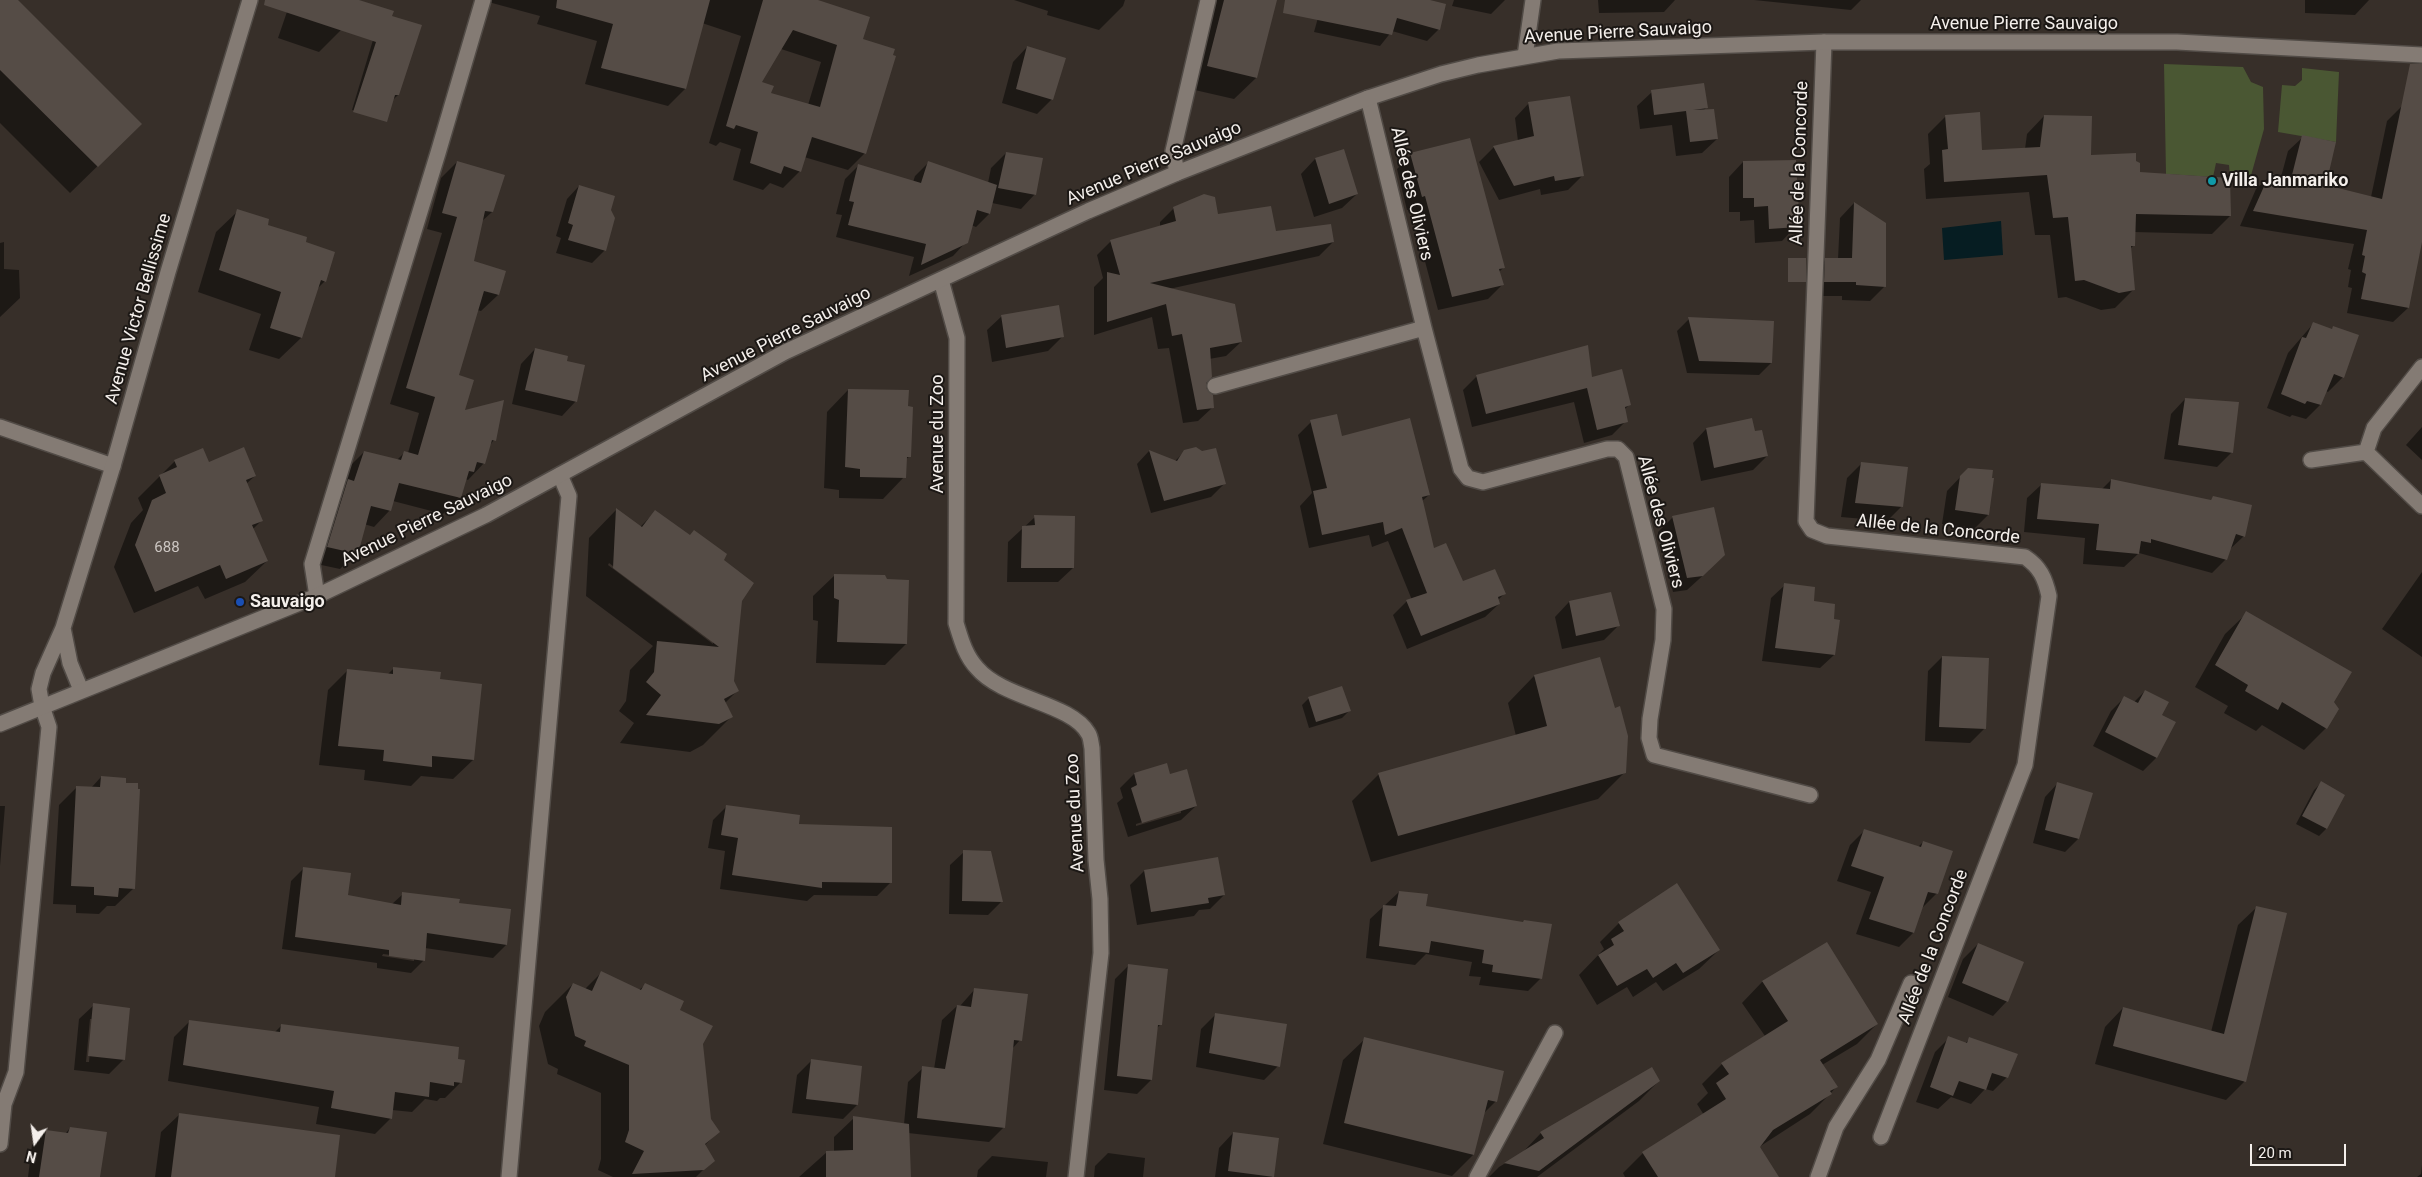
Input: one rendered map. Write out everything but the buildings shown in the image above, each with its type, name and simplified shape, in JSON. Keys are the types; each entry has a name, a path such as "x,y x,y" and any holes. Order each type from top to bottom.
{"street":[{"name":"Avenue Victor Bellissime","path":"0,1144 4,1104 16,1072 48,747 49,727 39,689 43,673 63,628 113,466 168,272 250,0"},
{"path":"317,596 312,564 483,0"},
{"path":"1178,173 1174,151 1208,0"},
{"path":"1525,56 1533,0"},
{"name":"Avenue Pierre Sauvaigo","path":"0,724 317,596 486,515 785,352 1088,211 1178,173 1368,98 1441,74 1558,51 1824,42 2177,42 2422,55"},
{"name":"Allée de la Concorde","path":"1824,42 1806,521 1812,530 1827,536 2025,557 2037,565 2045,579 2049,596 2025,765 1881,1137"},
{"name":"Allée des Oliviers","path":"1368,98 1424,328 1461,469 1468,478 1483,482 1606,449 1618,449 1626,457 1664,610 1663,640 1650,719 1649,738 1654,755 1810,795"},
{"name":"Avenue du Zoo","path":"941,280 957,338 956,623 964,650 977,669 997,685 1075,719 1089,734 1092,748 1101,953 1076,1177"},
{"path":"1214,386 1424,328"},
{"path":"2366,452 2374,428 2422,367"},
{"path":"0,427 113,466"},
{"path":"2311,460 2366,452"},
{"path":"2366,452 2422,506"},
{"path":"509,1177 569,496 560,475"},
{"name":"Avenue Victor Bellissime","path":"63,628 70,663 81,690"},
{"path":"1818,1177 1836,1127 1878,1060 1911,983"},
{"path":"1477,1177 1555,1032"}],"green space":[{"path":"2164,64 2243,67 2251,82 2263,87 2264,129 2250,179 2230,177 2229,165 2216,163 2213,177 2166,174"},
{"path":"2302,68 2339,72 2336,142 2278,132 2282,85 2295,86 2302,80"}],"water":[{"path":"2001,221 2003,255 1944,260 1942,228"}],"place":[{"name":"Villa Janmariko","path":"2212,181"},
{"name":"Sauvaigo","path":"240,602"}]}
